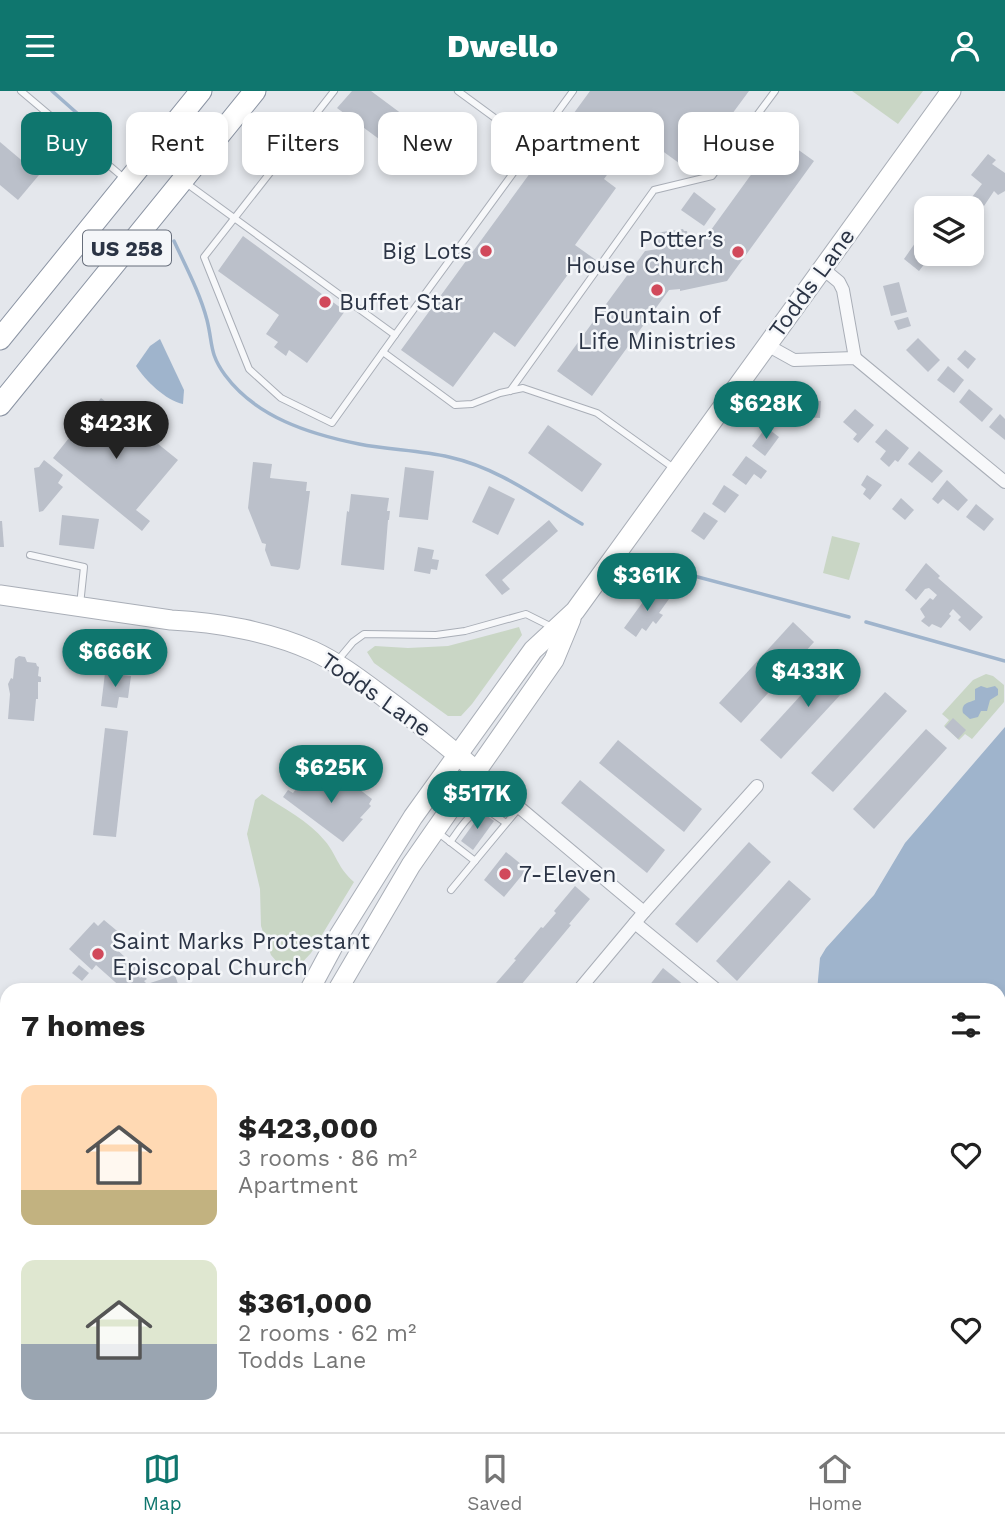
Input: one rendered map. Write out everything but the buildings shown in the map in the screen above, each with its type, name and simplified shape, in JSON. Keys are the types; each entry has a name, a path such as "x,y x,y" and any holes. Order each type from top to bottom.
{"highway":[{"name":"US 258","path":"0,339 201,91"},
{"name":"US 258","path":"0,405 255,91"}],"main road":[{"name":"Todds Lane","path":"458,754 533,650 575,611 951,91"},
{"name":"Todds Lane","path":"0,595 240,629 302,646 336,663 369,686 458,754 477,772 554,660 575,611"},
{"path":"313,983 396,842 458,754"},
{"path":"342,983 389,902 442,836 477,772"}],"street":[{"path":"822,268 839,282 843,290 855,358 1005,482"},
{"path":"767,345 794,360 855,358"},
{"path":"477,772 644,912"},
{"path":"585,983 644,912 757,786"},
{"path":"635,923 708,983"}],"lane":[{"path":"21,91 128,181"},
{"path":"334,91 204,257 249,369 281,398 332,423 512,175"},
{"path":"458,91 491,115"},
{"path":"558,112 573,91"},
{"path":"510,391 654,190 712,176 775,91"},
{"path":"182,180 396,335"},
{"path":"383,352 455,405 472,404 523,388 597,413 676,469"},
{"path":"30,555 84,567 80,607"},
{"path":"336,663 364,633 436,635 464,631 526,614 556,629"},
{"path":"451,890 519,808"},
{"path":"442,836 461,828 471,815 486,809 506,823"},
{"path":"461,828 470,830"},
{"path":"484,834 495,837"},
{"path":"442,836 475,861"}],"green space":[{"path":"852,91 923,91 898,124"},
{"path":"832,536 860,543 849,580 823,573"},
{"path":"519,627 522,635 461,716 448,716 374,663 367,652 375,646 448,646"},
{"path":"986,674 1004,685 1004,702 972,739 965,734 959,740 944,726 949,720 942,714 973,680"},
{"path":"262,794 319,834 354,882 311,953 298,967 283,969 271,955 261,926 260,889 247,834 255,800"}],"water":[{"path":"160,339 184,390 183,404 156,389 136,366 150,346"},
{"path":"995,686 998,695 990,700 987,711 981,711 978,717 970,719 963,713 963,707 975,700 975,689"},
{"path":"1005,727 1005,983 818,983 820,958 826,948 874,895 905,843"}],"waterway":[{"path":"52,91 76,112"},
{"path":"174,241 201,300 216,361 238,390 252,402 268,413 321,435 467,462 502,476 582,524"},
{"path":"639,558 664,568 849,617"},
{"path":"866,622 1005,661"}],"place":[{"name":"Big Lots","path":"486,251"},
{"name":"Potter’s House Church","path":"738,252"},
{"name":"Fountain of Life Ministries","path":"657,290"},
{"name":"Buffet Star","path":"325,302"},
{"name":"7-Eleven","path":"505,874"},
{"name":"Saint Marks Protestant Episcopal Church","path":"98,954"}]}
